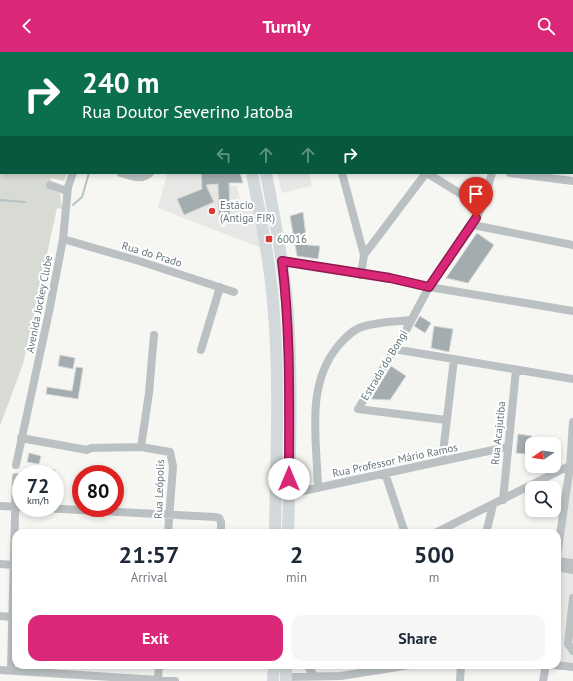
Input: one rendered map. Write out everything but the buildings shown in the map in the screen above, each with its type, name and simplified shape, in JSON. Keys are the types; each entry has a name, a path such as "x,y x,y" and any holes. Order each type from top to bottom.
{"highway":[{"path":"252,174 269,263 275,321 277,358 275,529"},
{"path":"266,174 282,261 287,302 290,357 288,529"},
{"path":"273,681 274,669"}],"street":[{"name":"Avenida Jockey Clube","path":"16,465 49,312 63,239 67,191 73,174"},
{"path":"125,174 146,177 149,174"},
{"path":"342,174 364,254 361,274"},
{"path":"364,254 425,174"},
{"path":"428,174 482,207"},
{"name":"Estrada do Bongi","path":"446,420 358,409 429,287 473,225 482,207 492,174"},
{"path":"518,174 573,181"},
{"path":"50,185 67,191"},
{"path":"473,225 573,245"},
{"name":"Rua do Prado","path":"63,239 139,261 234,292"},
{"path":"282,261 390,278 429,287 573,311"},
{"path":"201,350 220,287"},
{"name":"Estrada do Bongi","path":"318,488 315,403 318,383 330,356 350,333 357,329 365,326 410,320"},
{"path":"21,438 87,450 91,448 141,446 150,394 154,335"},
{"path":"394,349 573,379"},
{"path":"442,461 454,359"},
{"name":"Rua Acajutiba","path":"503,500 507,447 516,370"},
{"path":"560,529 571,469 573,422"},
{"name":"Rua Leópolis","path":"141,446 170,452 172,466 168,529"},
{"name":"Rua Professor Mário Ramos","path":"289,494 507,447"},
{"path":"443,529 571,469"},
{"path":"385,473 404,529"},
{"path":"487,529 493,505"},
{"path":"0,506 12,507"},
{"path":"64,509 218,518 221,522 221,529"},
{"path":"16,529 17,517"},
{"path":"561,562 573,563"},
{"path":"0,564 12,565"},
{"path":"561,568 573,570"},
{"path":"573,598 568,644 573,650"},
{"path":"0,616 12,617 11,670"},
{"path":"561,666 573,668"},
{"path":"158,679 159,669"},
{"path":"310,669 314,676"},
{"path":"286,674 314,676 326,679 374,669"},
{"path":"460,681 461,669"},
{"path":"543,681 545,669"},
{"path":"0,670 11,670 50,677 158,679 175,681"}],"shaded area":[{"path":"0,174 67,174 64,181 51,178 49,189 60,193 62,209 57,208 23,364 0,426"},
{"name":"Estácio (Antiga FIR)","path":"167,174 229,174 230,185 237,186 241,203 255,200 264,249 158,208"},
{"path":"277,174 309,174 312,186 282,193"},
{"path":"573,465 573,667 561,666 561,537"}],"waterway":[{"path":"73,205 82,197 89,174"},
{"path":"0,200 25,202"}],"place":[{"name":"Estácio (Antiga FIR)","path":"212,211"},
{"name":"60016","path":"269,239"}],"route":[{"path":"289,479 290,357 287,302 282,261 390,278 429,287 473,225 476,218"}]}
